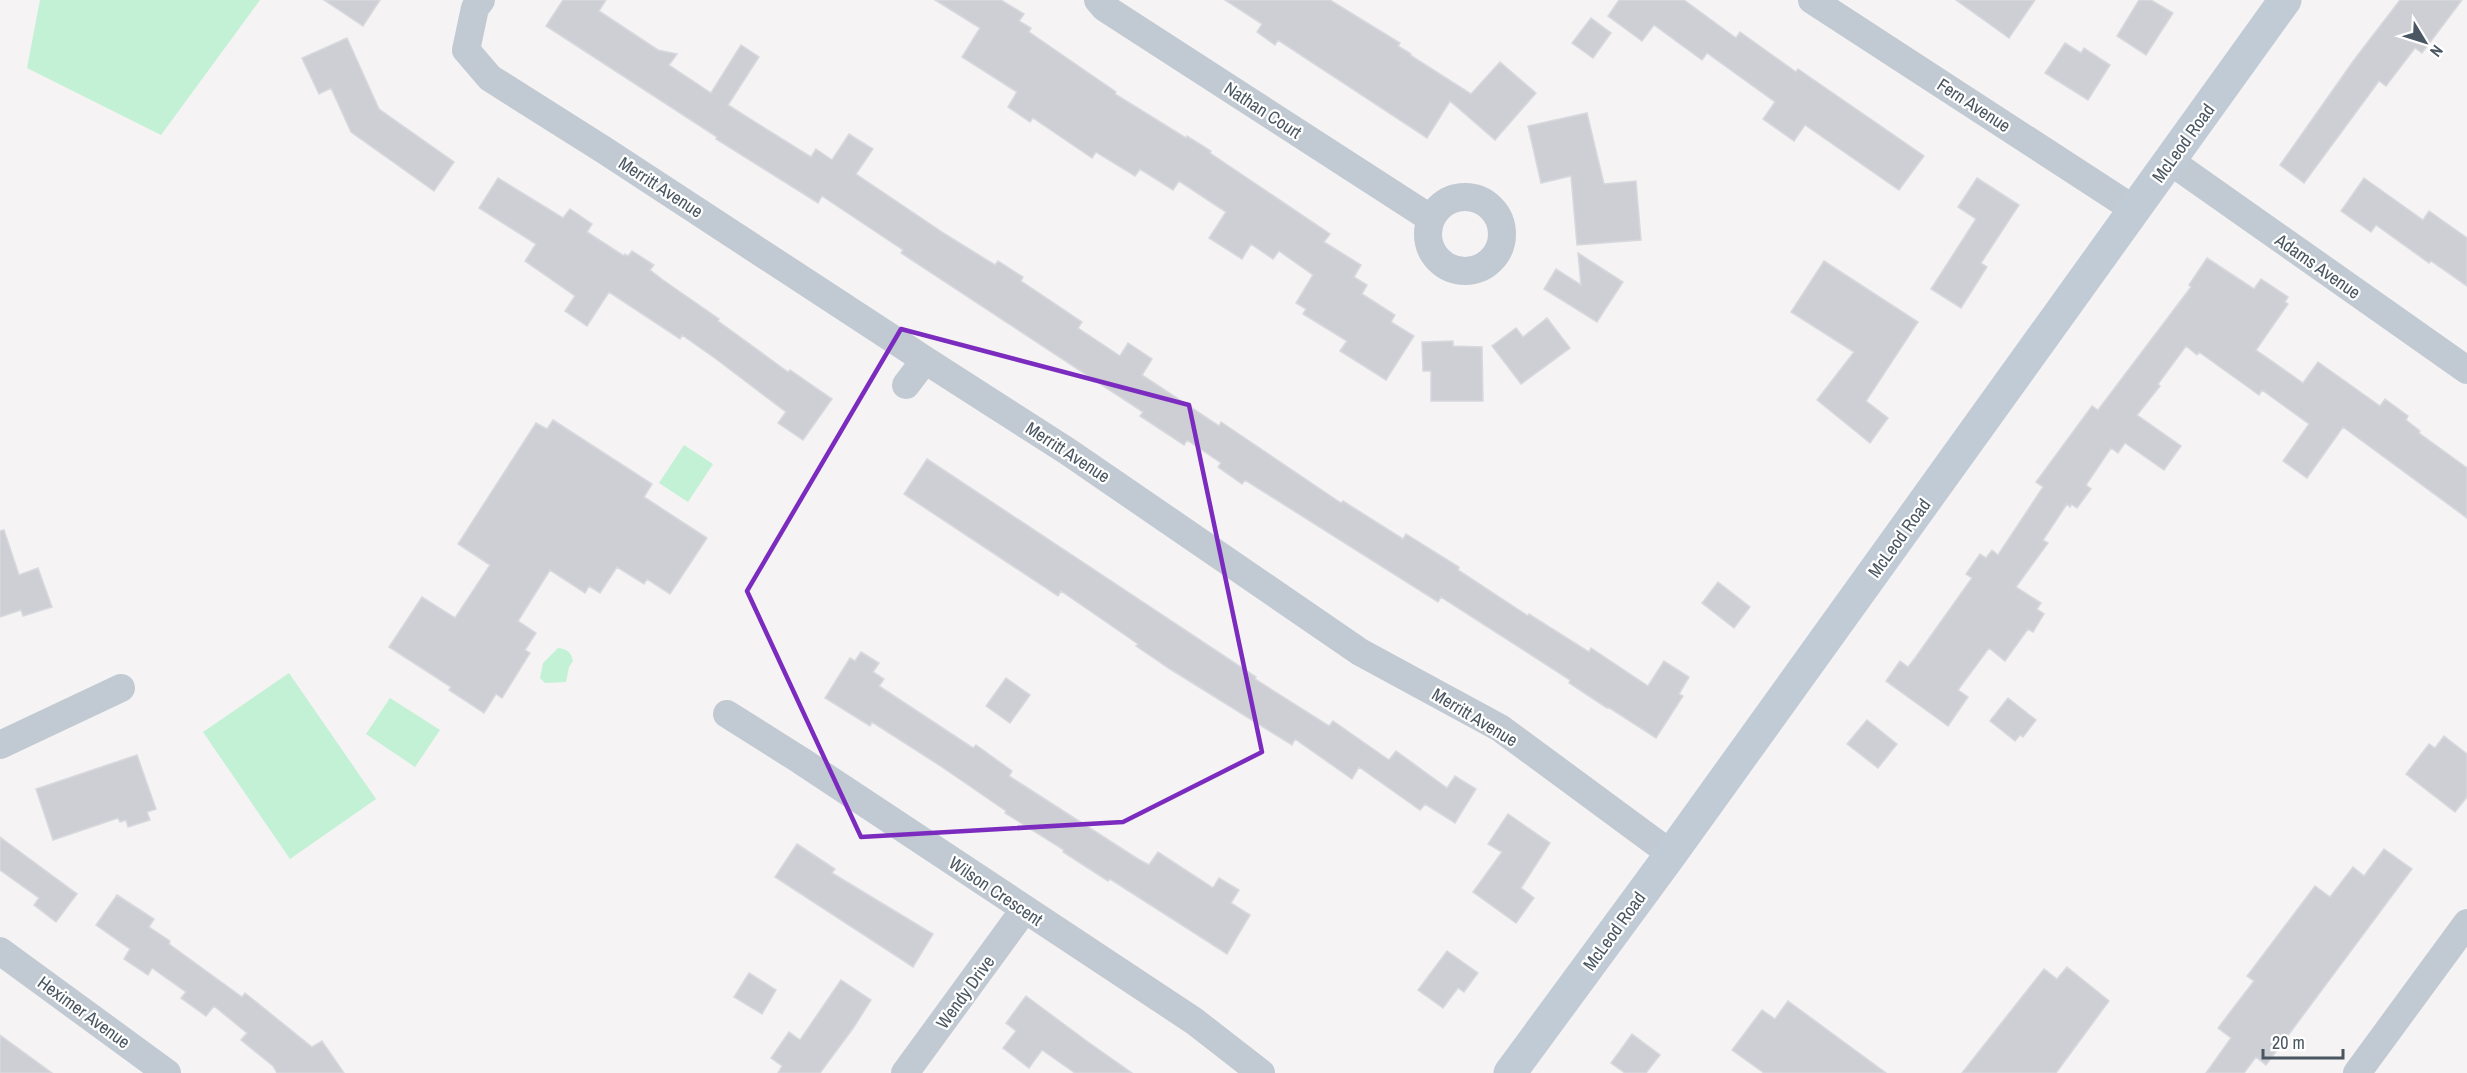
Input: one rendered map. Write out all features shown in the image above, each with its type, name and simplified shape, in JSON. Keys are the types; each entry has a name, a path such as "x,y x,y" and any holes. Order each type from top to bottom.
{"main road":[{"name":"McLeod Road","path":"1510,1073 1671,854 2285,0"}],"street":[{"name":"Merritt Avenue","path":"481,0 475,8 466,50 490,78 1067,451 1360,651 1500,728 1671,854"},
{"name":"Nathan Court","path":"1098,0 1105,8 1430,218"},
{"name":"Fern Avenue","path":"1812,0 2135,210"},
{"name":"Adams Avenue","path":"2170,161 2467,370"},
{"path":"906,385 925,360"},
{"path":"0,745 121,688"},
{"name":"Wilson Crescent","path":"727,714 1194,1021 1261,1073"},
{"name":"Wendy Drive","path":"905,1073 1024,910"},
{"path":"2357,1073 2467,923"},
{"name":"Heximer Avenue","path":"0,951 167,1073"}],"highlighted area":[{"path":"901,329 1189,405 1262,752 1123,822 861,837 747,591"}],"green space":[{"path":"40,0 260,0 161,135 27,68"},
{"path":"684,445 713,464 688,502 659,483"},
{"path":"558,648 568,652 573,661 569,667 566,682 545,683 540,678 543,663"},
{"path":"289,673 376,799 290,859 203,732"},
{"path":"390,698 440,730 415,767 366,734"}],"building":[{"path":"324,0 380,0 363,26"},
{"path":"563,0 606,0 599,11 658,50 677,54 669,65 711,93 741,45 759,57 728,105 811,157 816,149 832,160 849,134 873,149 856,174 995,265 998,261 1023,277 1021,281 1082,322 1078,328 1120,356 1128,343 1152,359 1142,375 1219,426 1221,422 1341,503 1343,501 1403,539 1406,534 1459,567 1458,570 1528,616 1529,614 1589,652 1591,648 1648,686 1664,661 1689,677 1679,694 1683,696 1656,738 1441,597 1438,602 1245,480 1242,484 1218,467 1221,463 1187,440 1184,445 1140,416 1143,412 901,253 903,250 822,196 818,203 716,139 717,137 546,26"},
{"path":"935,0 1001,0 1024,14 1019,21 1031,28 1029,32 1116,92 1115,94 1211,151 1210,153 1330,234 1324,242 1361,265 1354,277 1367,285 1362,294 1395,315 1391,322 1414,336 1386,380 1340,351 1347,341 1303,314 1306,309 1296,303 1313,275 1279,251 1273,259 1251,244 1242,259 1209,238 1226,212 1179,181 1173,190 1140,169 1135,176 1096,152 1092,158 1033,118 1030,122 1008,107 1017,92 962,57 980,28"},
{"path":"1225,0 1330,0 1400,43 1398,46 1410,55 1471,94 1500,62 1536,93 1495,140 1450,101 1427,138 1278,40 1275,45 1257,32 1262,24"},
{"path":"1619,0 1684,0 1736,38 1740,32 1796,72 1798,69 1924,156 1899,190 1805,125 1794,141 1763,119 1775,102 1707,53 1702,60 1654,25 1642,41 1608,16"},
{"path":"1956,0 2035,0 2009,38"},
{"path":"2139,0 2151,0 2173,13 2146,55 2117,36"},
{"path":"2400,0 2462,0 2422,53 2415,48 2386,86 2379,81 2304,183 2280,165 2354,60"},
{"path":"1591,18 1611,33 1593,58 1572,43"},
{"path":"347,38 379,109 454,162 434,191 351,132 331,88 319,94 302,58"},
{"path":"2065,43 2081,53 2084,48 2110,65 2088,100 2045,73"},
{"path":"1587,113 1604,184 1636,181 1641,240 1577,245 1571,176 1541,183 1528,126"},
{"path":"498,178 563,218 570,209 592,224 587,232 624,256 625,254 628,256 632,251 654,265 650,270 663,280 788,372 790,370 832,399 803,440 778,423 786,412 682,335 680,339 609,292 587,326 565,311 575,296 525,261 536,244 479,208"},
{"path":"1977,178 2019,205 1981,263 1987,267 1961,308 1931,289 1976,219 1958,207"},
{"path":"2364,178 2423,220 2429,211 2467,238 2467,286 2431,261 2429,263 2376,225 2371,232 2341,211"},
{"path":"1578,253 1623,282 1597,322 1544,289 1556,269 1581,285"},
{"path":"2207,258 2254,289 2261,279 2288,297 2285,302 2288,304 2256,350 2303,383 2318,362 2380,406 2385,399 2408,416 2406,420 2420,431 2419,433 2467,468 2467,518 2343,427 2307,478 2283,461 2309,424 2262,390 2259,395 2199,352 2197,355 2186,346 2158,384 2160,386 2137,415 2181,446 2164,470 2125,443 2118,453 2111,448 2086,485 2091,489 2077,508 2067,504 2043,540 2048,543 2016,587 2041,603 2037,609 2044,614 2033,632 2028,629 2005,661 1989,648 1958,690 1968,697 1948,726 1886,681 1900,661 1908,667 1915,658 1972,578 1966,574 1980,554 1986,558 1992,550 1998,555 2043,487 2036,482 2092,406 2098,410 2191,287 2189,285"},
{"path":"1824,261 1918,322 1866,401 1888,418 1870,443 1817,400 1854,352 1791,312"},
{"path":"1547,318 1570,348 1521,384 1492,346 1516,328 1523,337"},
{"path":"1453,341 1453,346 1482,347 1483,401 1431,401 1431,371 1423,371 1422,342"},
{"path":"553,420 652,484 644,497 707,538 670,594 647,579 644,584 617,567 600,593 589,586 585,593 550,570 518,621 536,633 525,650 530,653 502,698 496,694 484,713 449,690 451,687 389,647 422,597 455,618 490,565 458,544 536,423 547,429"},
{"path":"927,459 1329,726 1333,721 1389,760 1396,751 1447,788 1455,776 1476,789 1455,823 1425,804 1420,810 1359,767 1352,779 1295,739 1292,745 1170,669 1061,591 1058,596 904,494"},
{"path":"4,530 19,575 38,568 52,607 23,616 21,610 0,617 0,531"},
{"path":"1718,582 1750,607 1734,628 1702,603"},
{"path":"861,652 879,663 873,672 884,679 879,686 973,748 976,745 1012,771 1009,776 1138,859 1149,865 1158,852 1213,888 1219,878 1239,890 1231,903 1250,915 1227,954 1110,879 1108,881 1063,852 1064,850 1005,813 1006,811 939,765 872,722 870,726 825,698 850,658 855,661"},
{"path":"1006,678 1030,695 1010,723 986,706"},
{"path":"2008,698 2036,720 2023,737 2020,735 2015,741 1990,721"},
{"path":"1867,720 1897,744 1878,768 1847,744"},
{"path":"2444,736 2467,754 2467,797 2455,812 2406,774 2429,744 2435,748"},
{"path":"137,755 156,809 147,812 150,820 128,827 126,820 120,822 118,818 53,840 36,789"},
{"path":"1508,814 1550,843 1521,888 1534,898 1516,923 1473,892 1502,852 1488,844"},
{"path":"0,837 77,894 56,922 34,905 39,898 0,870"},
{"path":"797,844 835,869 832,873 933,934 913,967 775,877"},
{"path":"2384,849 2412,869 2266,1065 2256,1057 2244,1073 2206,1073 2231,1038 2218,1028 2254,981 2247,976 2315,886 2330,897 2353,867 2364,876"},
{"path":"117,895 154,919 149,927 170,941 169,944 242,997 245,993 312,1047 322,1041 344,1073 277,1073 273,1066 241,1040 247,1033 214,1006 206,1016 181,998 186,992 152,968 148,975 124,959 130,949 96,925"},
{"path":"1447,951 1478,973 1464,992 1458,988 1443,1008 1418,990"},
{"path":"2067,967 2109,1001 2056,1073 1962,1073 2044,969 2057,979"},
{"path":"749,973 776,990 762,1014 734,997"},
{"path":"841,980 871,1000 854,1027 820,1073 778,1073 782,1066 771,1058 789,1032 800,1040"},
{"path":"1026,996 1132,1073 1075,1073 1042,1050 1029,1068 1003,1048 1016,1031 1006,1023"},
{"path":"1788,1001 1886,1073 1764,1073 1732,1050 1762,1010 1775,1019"},
{"path":"1632,1034 1660,1055 1646,1073 1625,1073 1611,1063"},
{"path":"0,1035 52,1073 0,1073"}]}
